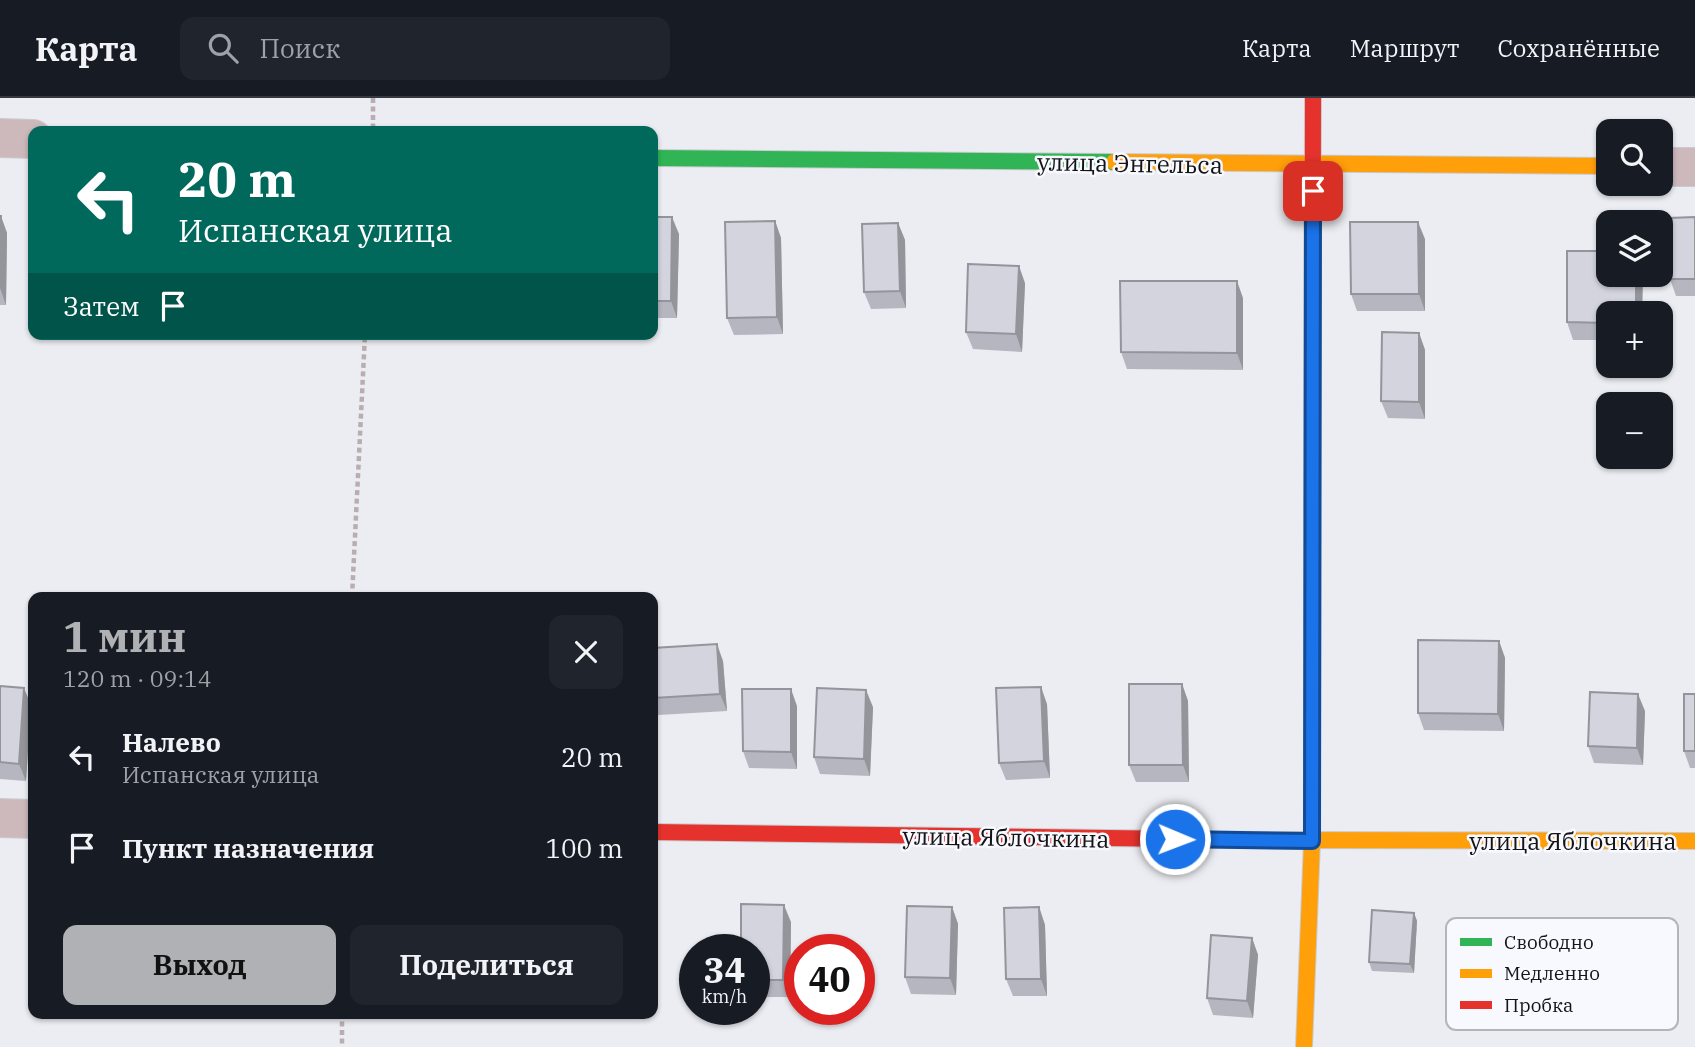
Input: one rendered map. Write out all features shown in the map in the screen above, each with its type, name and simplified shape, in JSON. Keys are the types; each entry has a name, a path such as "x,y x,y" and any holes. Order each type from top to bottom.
{"street":[{"path":"1304,1047 1312,841 1313,98"},
{"path":"0,138 28,139"},
{"name":"улица Энгельса","path":"658,158 1596,166"},
{"path":"1673,167 1695,167"},
{"path":"0,818 28,819"},
{"name":"улица Яблочкина","path":"658,832 1312,841 1695,841"}],"path":[{"path":"373,98 373,126"},
{"path":"352,592 365,340"},
{"path":"342,1019 342,1047"}],"building":[{"path":"0,216 1,216 0,288"},
{"path":"658,217 672,217 671,301 658,301"},
{"path":"1695,217 1695,279 1673,279 1673,218"},
{"path":"775,221 777,317 727,318 725,222"},
{"path":"1350,222 1418,222 1419,294 1351,294"},
{"path":"898,223 900,291 864,292 862,224"},
{"path":"1567,251 1596,251 1596,287 1636,287 1636,301 1596,301 1596,323 1567,322"},
{"path":"968,264 1019,266 1016,334 966,332"},
{"path":"1120,281 1237,281 1237,353 1121,352"},
{"path":"1382,332 1419,333 1419,402 1381,401"},
{"path":"1418,640 1499,641 1498,714 1418,713"},
{"path":"717,644 720,694 658,698 658,648"},
{"path":"1129,684 1182,684 1183,765 1129,765"},
{"path":"0,686 24,688 19,764 0,762"},
{"path":"1041,687 1044,761 999,763 996,688"},
{"path":"817,688 866,690 864,759 814,757"},
{"path":"742,689 791,689 791,752 743,751"},
{"path":"1590,692 1638,694 1637,748 1588,746"},
{"path":"1684,694 1695,694 1695,751 1684,751"},
{"path":"741,904 784,905 783,980 770,980 770,934 741,934"},
{"path":"907,906 952,907 950,978 905,977"},
{"path":"1039,907 1041,979 1006,979 1004,908"},
{"path":"1372,910 1414,913 1410,964 1369,962"},
{"path":"1211,935 1252,938 1247,1001 1207,998"}],"traffic: fast":[{"path":"658,158 1114,162"}],"traffic: slow":[{"path":"1114,162 1596,166"},
{"path":"1304,1047 1312,841 1312,505"},
{"path":"1253,840 1695,841"}],"traffic: jam":[{"path":"1312,505 1313,98"},
{"path":"658,832 1253,840"}],"route":[{"path":"1175,839 1312,841 1313,191"}]}
